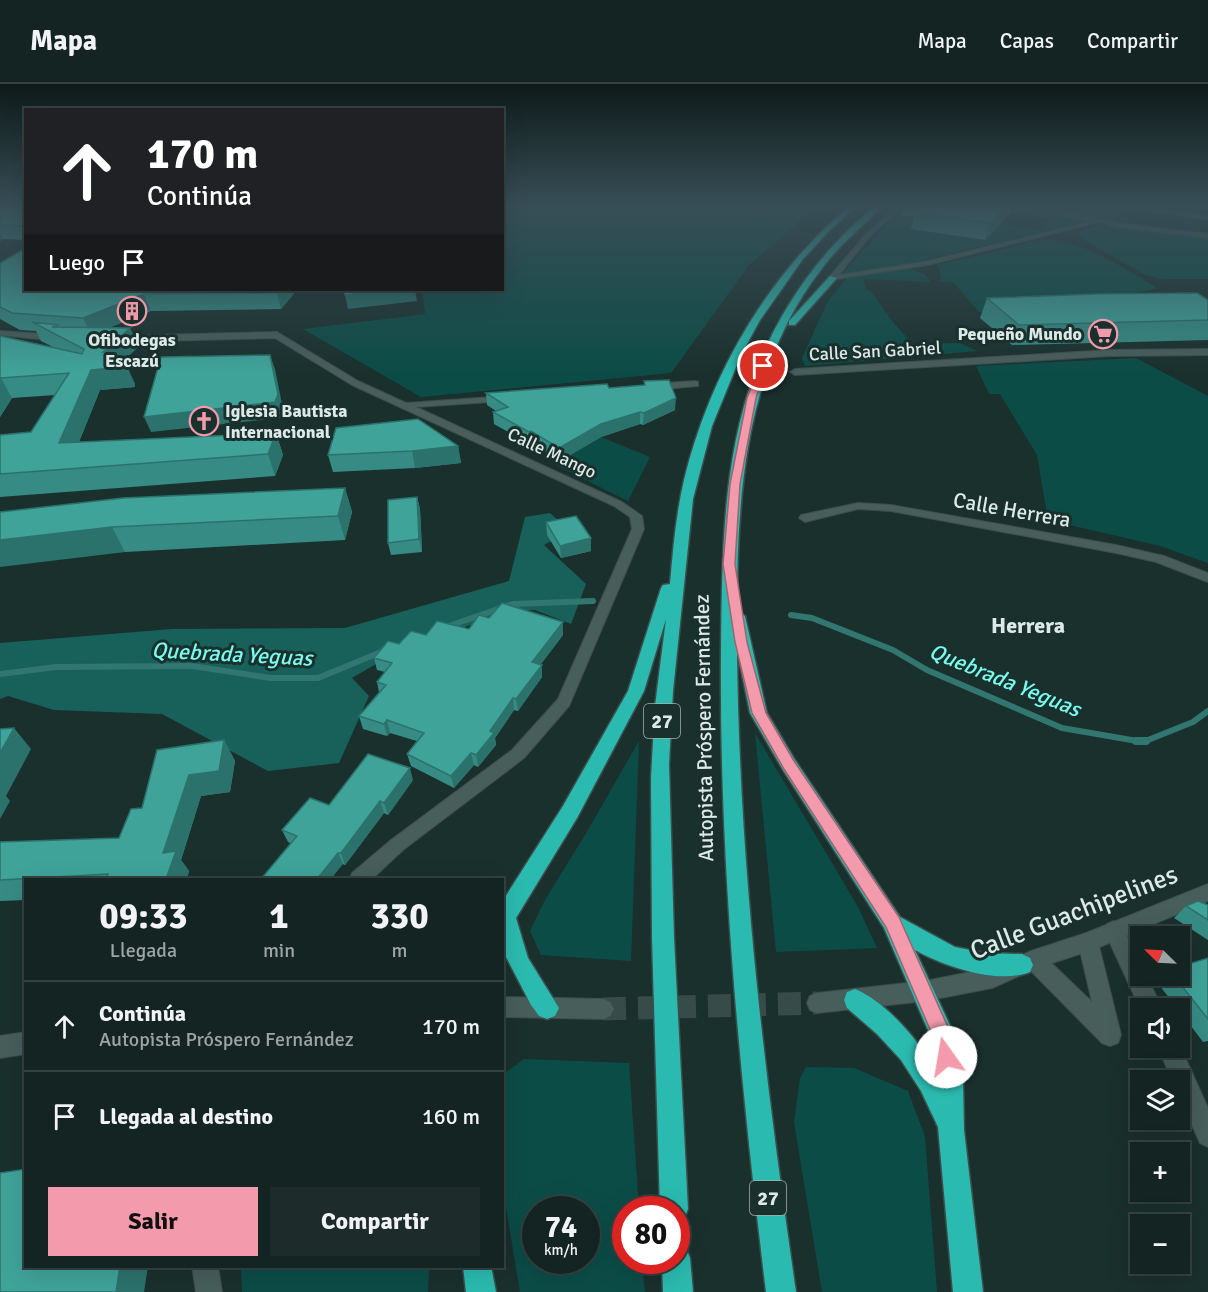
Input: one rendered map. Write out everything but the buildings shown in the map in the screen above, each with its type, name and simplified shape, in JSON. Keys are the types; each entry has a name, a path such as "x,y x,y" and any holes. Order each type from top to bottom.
{"highway":[{"name":"Autopista Próspero Fernández","path":"673,1196 662,898 661,737 681,544 695,462 738,352 762,308 797,261"},
{"name":"Autopista Próspero Fernández","path":"781,1292 756,1104 737,891 730,760 729,564 735,484 752,398 771,347 794,304 824,261"},
{"path":"771,347 833,278"},
{"path":"547,1008 526,980 512,949 504,919 570,812 636,692 681,544"},
{"path":"729,564 741,642 759,713 789,765 892,922 925,991 942,1034 951,1081 951,1130 968,1292"},
{"path":"892,922 921,943 955,958 989,966 1028,962"},
{"path":"855,1000 886,1024 913,1053 936,1089 951,1130"},
{"path":"477,1268 481,1292"},
{"path":"677,1274 678,1292"}],"street":[{"path":"833,278 847,261"},
{"path":"833,278 931,261"},
{"path":"0,333 73,339"},
{"name":"Calle Mango","path":"106,339 278,336 356,383 618,504 636,516 638,529 564,702 518,754 398,845 359,878"},
{"name":"Calle San Gabriel","path":"795,372 1110,353 1208,352"},
{"path":"637,388 695,384"},
{"path":"406,405 521,397"},
{"name":"Calle Herrera","path":"805,518 858,506 891,508 1116,549 1160,559 1208,578"},
{"name":"Calle Guachipelines","path":"817,1003 925,991 992,978 1028,962 1088,942 1208,892"},
{"path":"1185,901 1208,910"},
{"path":"1114,930 1146,998"},
{"path":"1028,962 1110,1035 1088,942"},
{"path":"504,1007 603,1009"},
{"path":"0,1047 24,1043"},
{"path":"1174,1058 1208,1135"},
{"path":"205,1268 209,1292"}],"shaded area":[{"path":"504,261 753,261 671,373 421,397 303,329 425,314 422,291 504,291"},
{"path":"853,261 918,261 891,268 842,274"},
{"path":"952,261 1113,261 1156,289 1136,292 1153,308 979,312 953,282 940,282 941,274 937,265"},
{"path":"1121,261 1208,261 1208,279 1162,279 1143,274"},
{"path":"908,268 924,274 931,282 863,279 866,289 870,290 892,321 913,344 960,343 977,351 805,366 802,358 828,301 847,278"},
{"path":"1136,358 1208,396 1208,563 1160,546 1048,520 1037,455 1000,394 989,394 976,366"},
{"path":"601,437 650,457 628,501 554,464"},
{"path":"550,513 570,531 544,545 586,584 571,624 535,610 508,611 393,654 352,678 369,696 339,763 268,771 162,714 54,710 8,696 0,699 0,643 172,629 345,628 509,581 525,517"},
{"path":"755,733 858,907 877,948 776,952"},
{"path":"639,741 631,961 541,955 530,931 545,900"},
{"path":"524,1059 629,1063 638,1196 612,1196 612,1274 643,1274 645,1292 520,1292 504,1195 505,1073"},
{"path":"806,1067 854,1068 908,1091 925,1137 937,1292 822,1292 794,1122 800,1078"},
{"path":"241,1268 429,1268 428,1292 242,1292"}],"waterway":[{"name":"Quebrada Yeguas","path":"446,627 513,604 593,601"},
{"name":"Quebrada Yeguas","path":"791,615 812,618 893,650 927,670 1062,728 1137,741"},
{"name":"Quebrada Yeguas","path":"0,674 56,667 192,666 271,678 318,678 386,650"},
{"name":"Quebrada Yeguas","path":"1146,741 1193,722 1208,711"},
{"name":"Quebrada Yeguas","path":"1137,741 1146,741"},
{"name":"Quebrada Yeguas","path":"1137,741 1146,741"}],"tunnel":[{"path":"603,1009 817,1003"}],"place":[{"name":"Ofibodegas Escazú","path":"132,311"},
{"name":"Pequeño Mundo","path":"1103,334"},
{"name":"Iglesia Bautista Internacional","path":"204,421"}],"district":[{"name":"Herrera","path":"1028,625"}],"route":[{"path":"763,366 746,423 735,484 729,564 741,642 759,713 789,765 892,922 925,991 942,1034 946,1057"}]}
